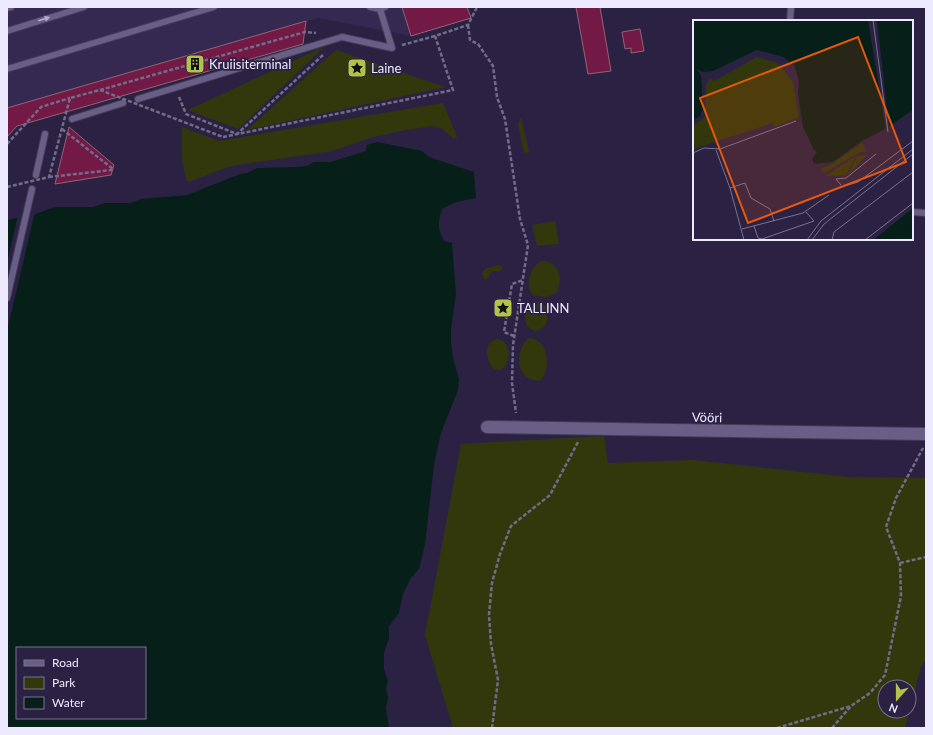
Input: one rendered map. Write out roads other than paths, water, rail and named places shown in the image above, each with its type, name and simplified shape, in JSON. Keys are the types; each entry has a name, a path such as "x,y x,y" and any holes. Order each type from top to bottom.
{"street":[{"name":"Vööri","path":"487,427 926,434"}],"lane":[{"path":"7,8 12,7"},
{"path":"7,31 84,7"},
{"path":"7,69 214,7"},
{"path":"138,99 342,37 392,48 383,8 370,7"},
{"path":"790,20 791,7"},
{"path":"72,119 123,103"},
{"path":"36,175 45,134"},
{"path":"7,298 32,188"},
{"path":"913,212 926,213"}],"water":[{"path":"377,142 422,151 429,157 474,172 476,198 456,202 442,209 440,218 439,229 442,237 444,241 452,243 456,294 451,329 451,344 459,379 458,390 441,433 434,465 425,545 419,569 411,578 403,594 399,613 389,626 389,638 384,653 384,669 388,681 386,688 388,698 386,708 389,728 7,728 7,220 35,214 55,207 93,207 105,203 131,203 141,199 187,195 257,168 307,166 314,162 331,162 366,151 367,145"}],"place":[{"name":"Kruiisiterminal","path":"195,64"},
{"name":"Laine","path":"357,68"},
{"name":"TALLINN","path":"503,308"}]}
